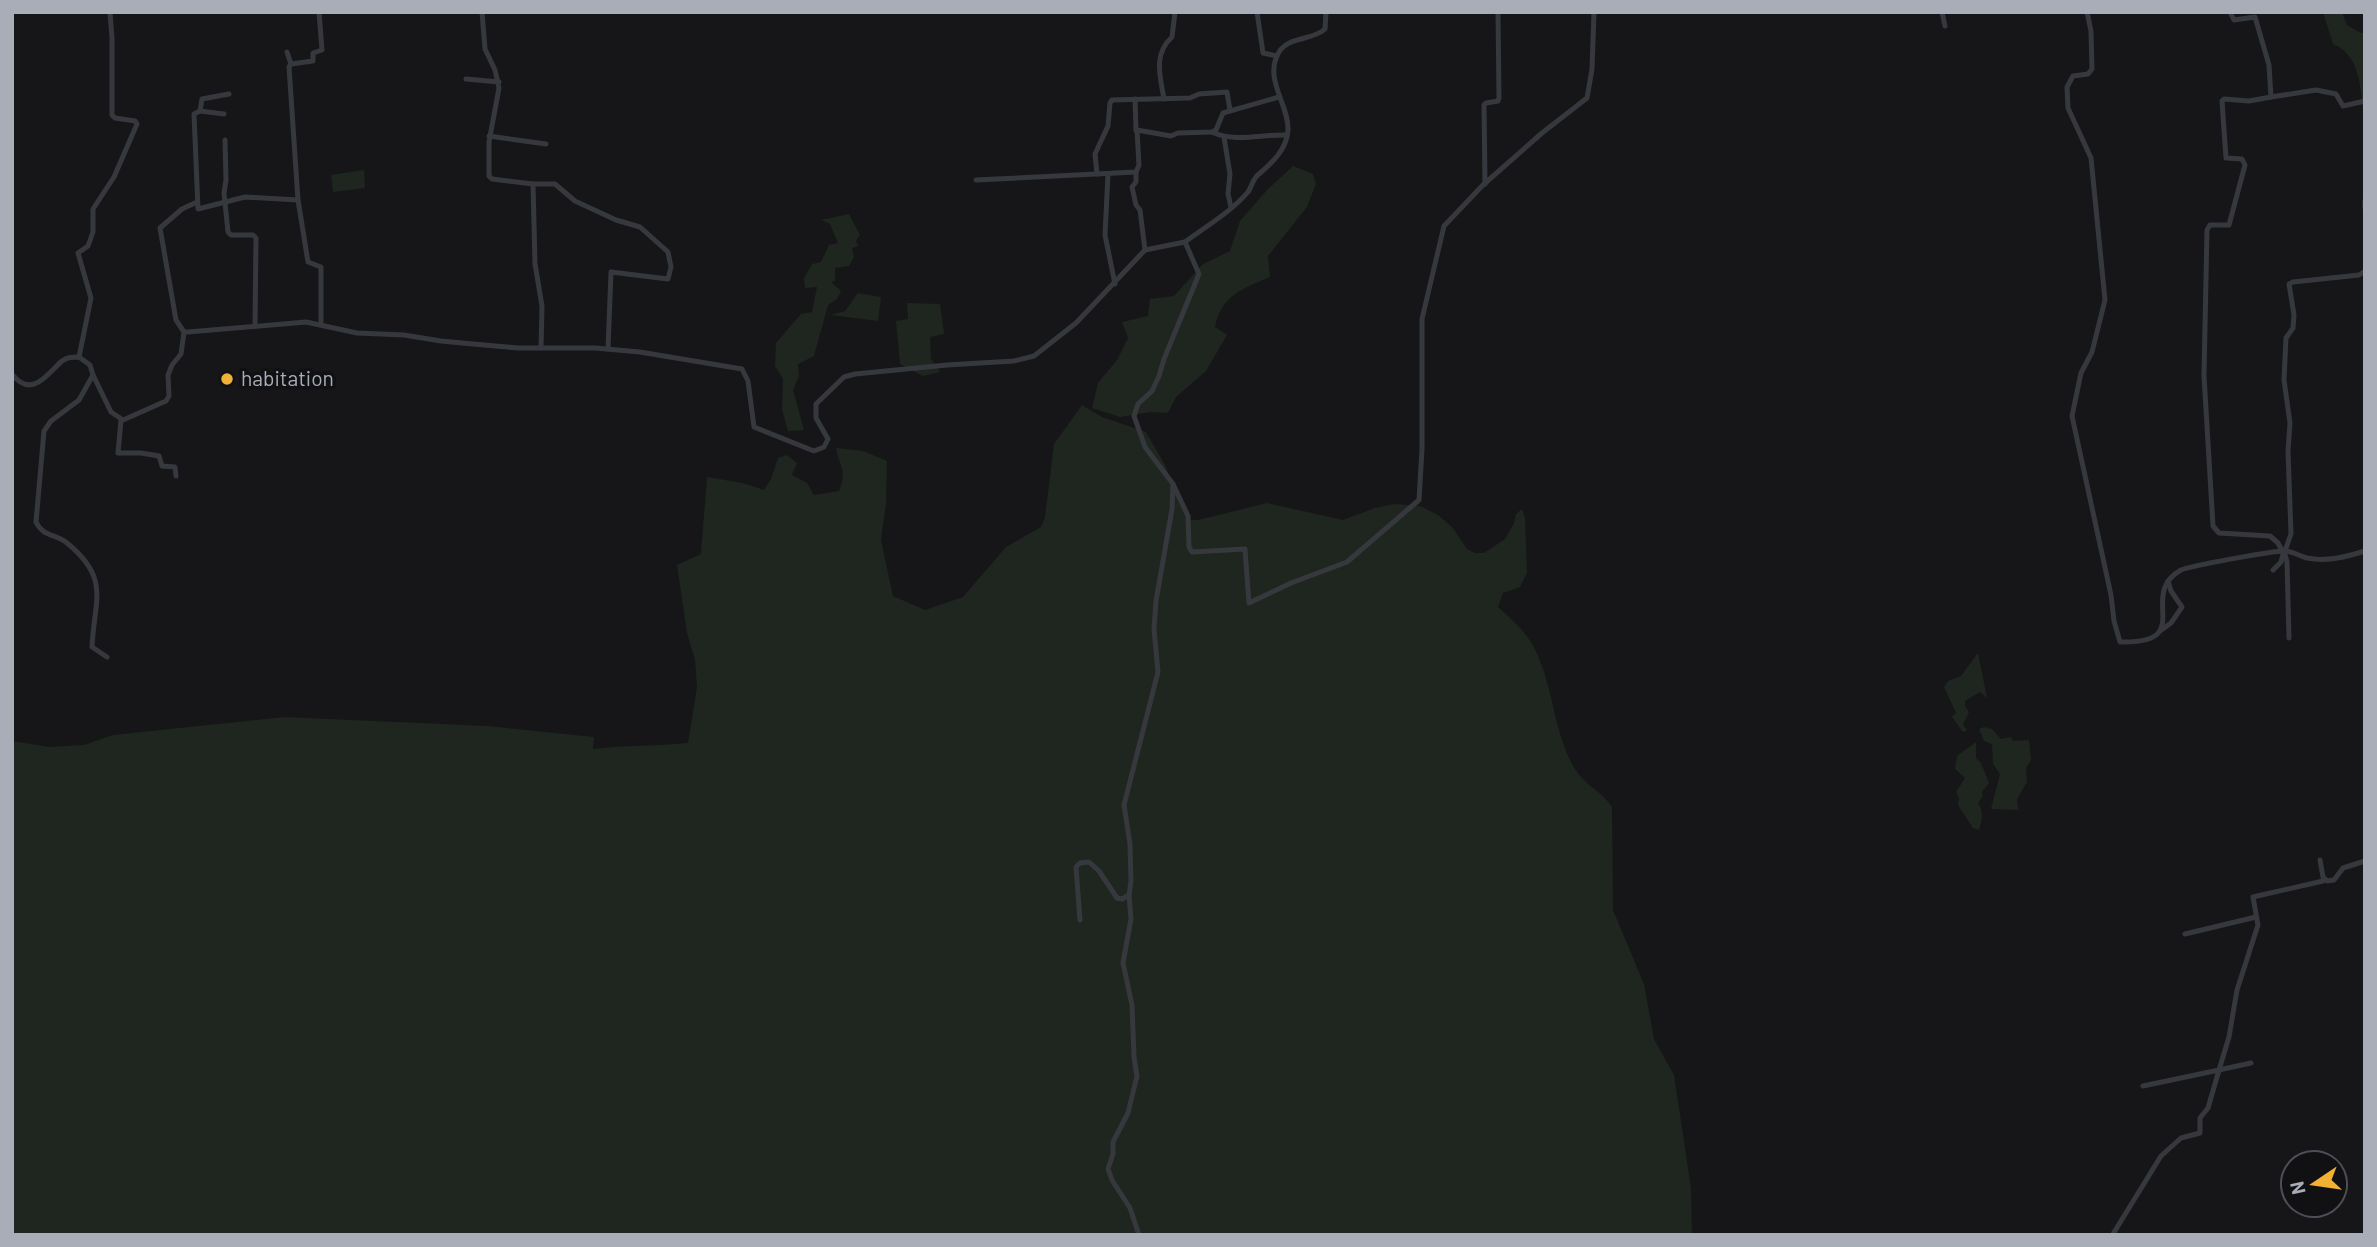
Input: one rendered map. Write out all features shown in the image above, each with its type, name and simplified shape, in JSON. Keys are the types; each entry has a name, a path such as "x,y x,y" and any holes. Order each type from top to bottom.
{"street":[{"path":"79,356 91,298 78,253 88,246 93,232 93,209 114,177 137,124 135,121 115,118 113,115 113,38 110,12"},
{"path":"291,64 313,61 313,53 322,50 318,12"},
{"path":"482,12 485,50 499,82 489,136 490,177 533,184 555,184 575,201 619,221 637,225 668,252 671,267 668,279 611,272 608,349"},
{"path":"1164,99 1158,65 1165,43 1172,37 1175,12"},
{"path":"1256,12 1263,53 1277,56"},
{"path":"184,332 306,322 357,333 404,335 495,346 640,352 742,369 748,381 754,427 814,451 824,447 828,439 816,418 816,404 844,377 905,368 1014,362 1030,358 1076,323 1145,250 1185,242 1231,207 1249,191 1256,175 1275,160 1287,135 1284,109 1274,76 1277,56 1285,45 1294,40 1318,36 1325,29 1326,12"},
{"path":"1485,184 1484,105 1499,98 1498,12"},
{"path":"1185,242 1199,274 1159,376 1152,391 1138,404 1134,416 1151,457 1166,471 1188,516 1189,547 1192,552 1245,549 1249,603 1291,583 1348,562 1417,503 1422,449 1422,319 1444,226 1485,184 1542,133 1587,98 1592,69 1594,12"},
{"path":"1942,12 1945,26"},
{"path":"2087,12 2091,32 2092,69 2088,74 2073,76 2067,87 2070,116 2088,150 2094,174 2105,300 2092,352 2081,373 2071,416 2110,595 2113,621 2120,642 2153,639 2171,623 2182,607 2171,591 2168,580"},
{"path":"2230,12 2234,20 2255,17 2269,65 2271,97"},
{"path":"287,52 291,64 289,67 298,200 307,262 321,267 321,325"},
{"path":"466,79 499,82"},
{"path":"2289,638 2288,574 2284,551 2270,536 2219,533 2214,529 2204,376 2208,227 2213,224 2228,225 2245,165 2242,159 2228,159 2225,156 2222,100 2249,101 2319,90 2336,94 2343,106 2365,101"},
{"path":"1097,174 1095,154 1108,126 1112,100 1190,98 1199,94 1228,92 1230,110"},
{"path":"200,111 202,99 229,94"},
{"path":"1212,132 1216,130 1222,114 1279,97"},
{"path":"1136,99 1139,165 1132,189 1136,206 1140,210 1145,250"},
{"path":"224,114 200,111 194,115 198,209 247,197 298,200"},
{"path":"1136,131 1171,136 1178,133 1212,132 1234,139 1267,134 1287,135"},
{"path":"489,136 546,144"},
{"path":"1224,137 1230,174 1228,194 1231,207"},
{"path":"225,140 225,202 230,235 253,235 256,239 256,326"},
{"path":"976,180 1136,172"},
{"path":"1108,174 1105,241 1115,284"},
{"path":"533,184 536,264 542,306 541,348"},
{"path":"2365,201 2365,208"},
{"path":"79,356 90,365 111,412 121,420 166,401 169,396 169,375 172,365 181,354 184,332 176,320 160,228 182,209 197,202"},
{"path":"2273,570 2281,562 2291,534 2288,451 2290,422 2284,380 2286,337 2293,328 2294,315 2289,284 2359,275 2365,271"},
{"path":"12,374 20,382 41,382 65,359 79,356"},
{"path":"93,375 79,400 51,421 44,431 36,522 45,533 68,544 95,577 98,583 92,648 107,657"},
{"path":"121,420 118,453 141,453 160,457 163,466 175,467 176,476"},
{"path":"1139,1235 1129,1208 1108,1169 1114,1142 1128,1114 1137,1076 1133,1057 1132,1005 1123,963 1131,924 1130,844 1124,805 1158,672 1154,629 1156,601 1172,509 1173,484"},
{"path":"2160,631 2164,590 2168,580 2178,572 2197,565 2284,551 2320,559 2365,551"},
{"path":"2320,860 2324,880"},
{"path":"1080,920 1076,867 1080,863 1089,862 1099,871 1117,898 1122,900 1129,895"},
{"path":"2113,1234 2161,1156 2180,1138 2200,1133 2200,1118 2208,1108 2229,1037 2237,990 2258,925 2253,897 2334,880 2343,868 2365,862"},
{"path":"2185,934 2256,917"},
{"path":"2143,1086 2251,1063"}],"shaded area":[{"path":"2323,12 2342,12 2347,25 2361,33 2365,32 2363,109 2357,71 2348,55 2333,44"},
{"path":"1293,166 1313,174 1316,184 1307,207 1268,256 1270,277 1235,294 1223,307 1215,327 1227,335 1206,371 1176,397 1168,413 1151,412 1120,417 1092,408 1098,383 1117,360 1128,338 1122,322 1148,316 1150,299 1174,296 1203,264 1230,251 1240,221"},
{"path":"364,170 365,188 333,192 331,175"},
{"path":"849,214 860,235 856,241 858,246 852,248 854,257 849,266 835,268 835,281 831,282 841,291 837,299 828,305 814,356 798,364 799,376 793,390 804,430 788,431 782,409 783,379 775,366 776,343 801,314 812,312 817,287 805,288 804,278 812,264 821,262 829,245 838,243 830,224 821,220"},
{"path":"858,293 881,297 878,321 831,315 845,311"},
{"path":"907,303 940,304 944,334 930,337 931,359 940,372 923,376 900,364 896,321 908,319"},
{"path":"1082,405 1102,417 1146,432 1165,465 1187,520 1198,520 1267,503 1343,520 1394,504 1420,506 1438,515 1452,527 1467,549 1484,553 1505,539 1516,514 1522,509 1525,518 1527,573 1520,587 1503,593 1498,607 1524,632 1539,657 1562,739 1575,769 1612,807 1613,910 1644,984 1654,1039 1674,1075 1691,1188 1692,1235 12,1235 12,741 50,747 84,745 113,735 284,717 487,726 594,737 593,749 688,743 697,687 695,660 687,633 677,565 701,554 707,477 743,483 764,490 778,458 787,455 797,463 792,475 807,483 814,495 839,491 843,473 836,448 863,451 887,461 886,503 881,540 893,596 925,610 963,597 1006,547 1041,527 1045,517 1054,444"},
{"path":"1978,653 1987,698 1980,692 1965,701 1969,712 1963,725 1967,730 1963,732 1952,717 1956,713 1944,687 1948,681 1961,676"},
{"path":"1979,729 1992,729 2001,739 2011,737 2013,741 2029,740 2031,760 2026,768 2027,782 2017,799 2018,810 1991,809 2000,774 1993,764 1992,744 1984,741"},
{"path":"1976,742 1976,758 1981,763 1989,783 1978,803 1982,816 1979,830 1973,828 1958,805 1956,792 1965,778 1955,769 1957,756"}],"place":[{"name":"habitation","path":"227,379"}]}
